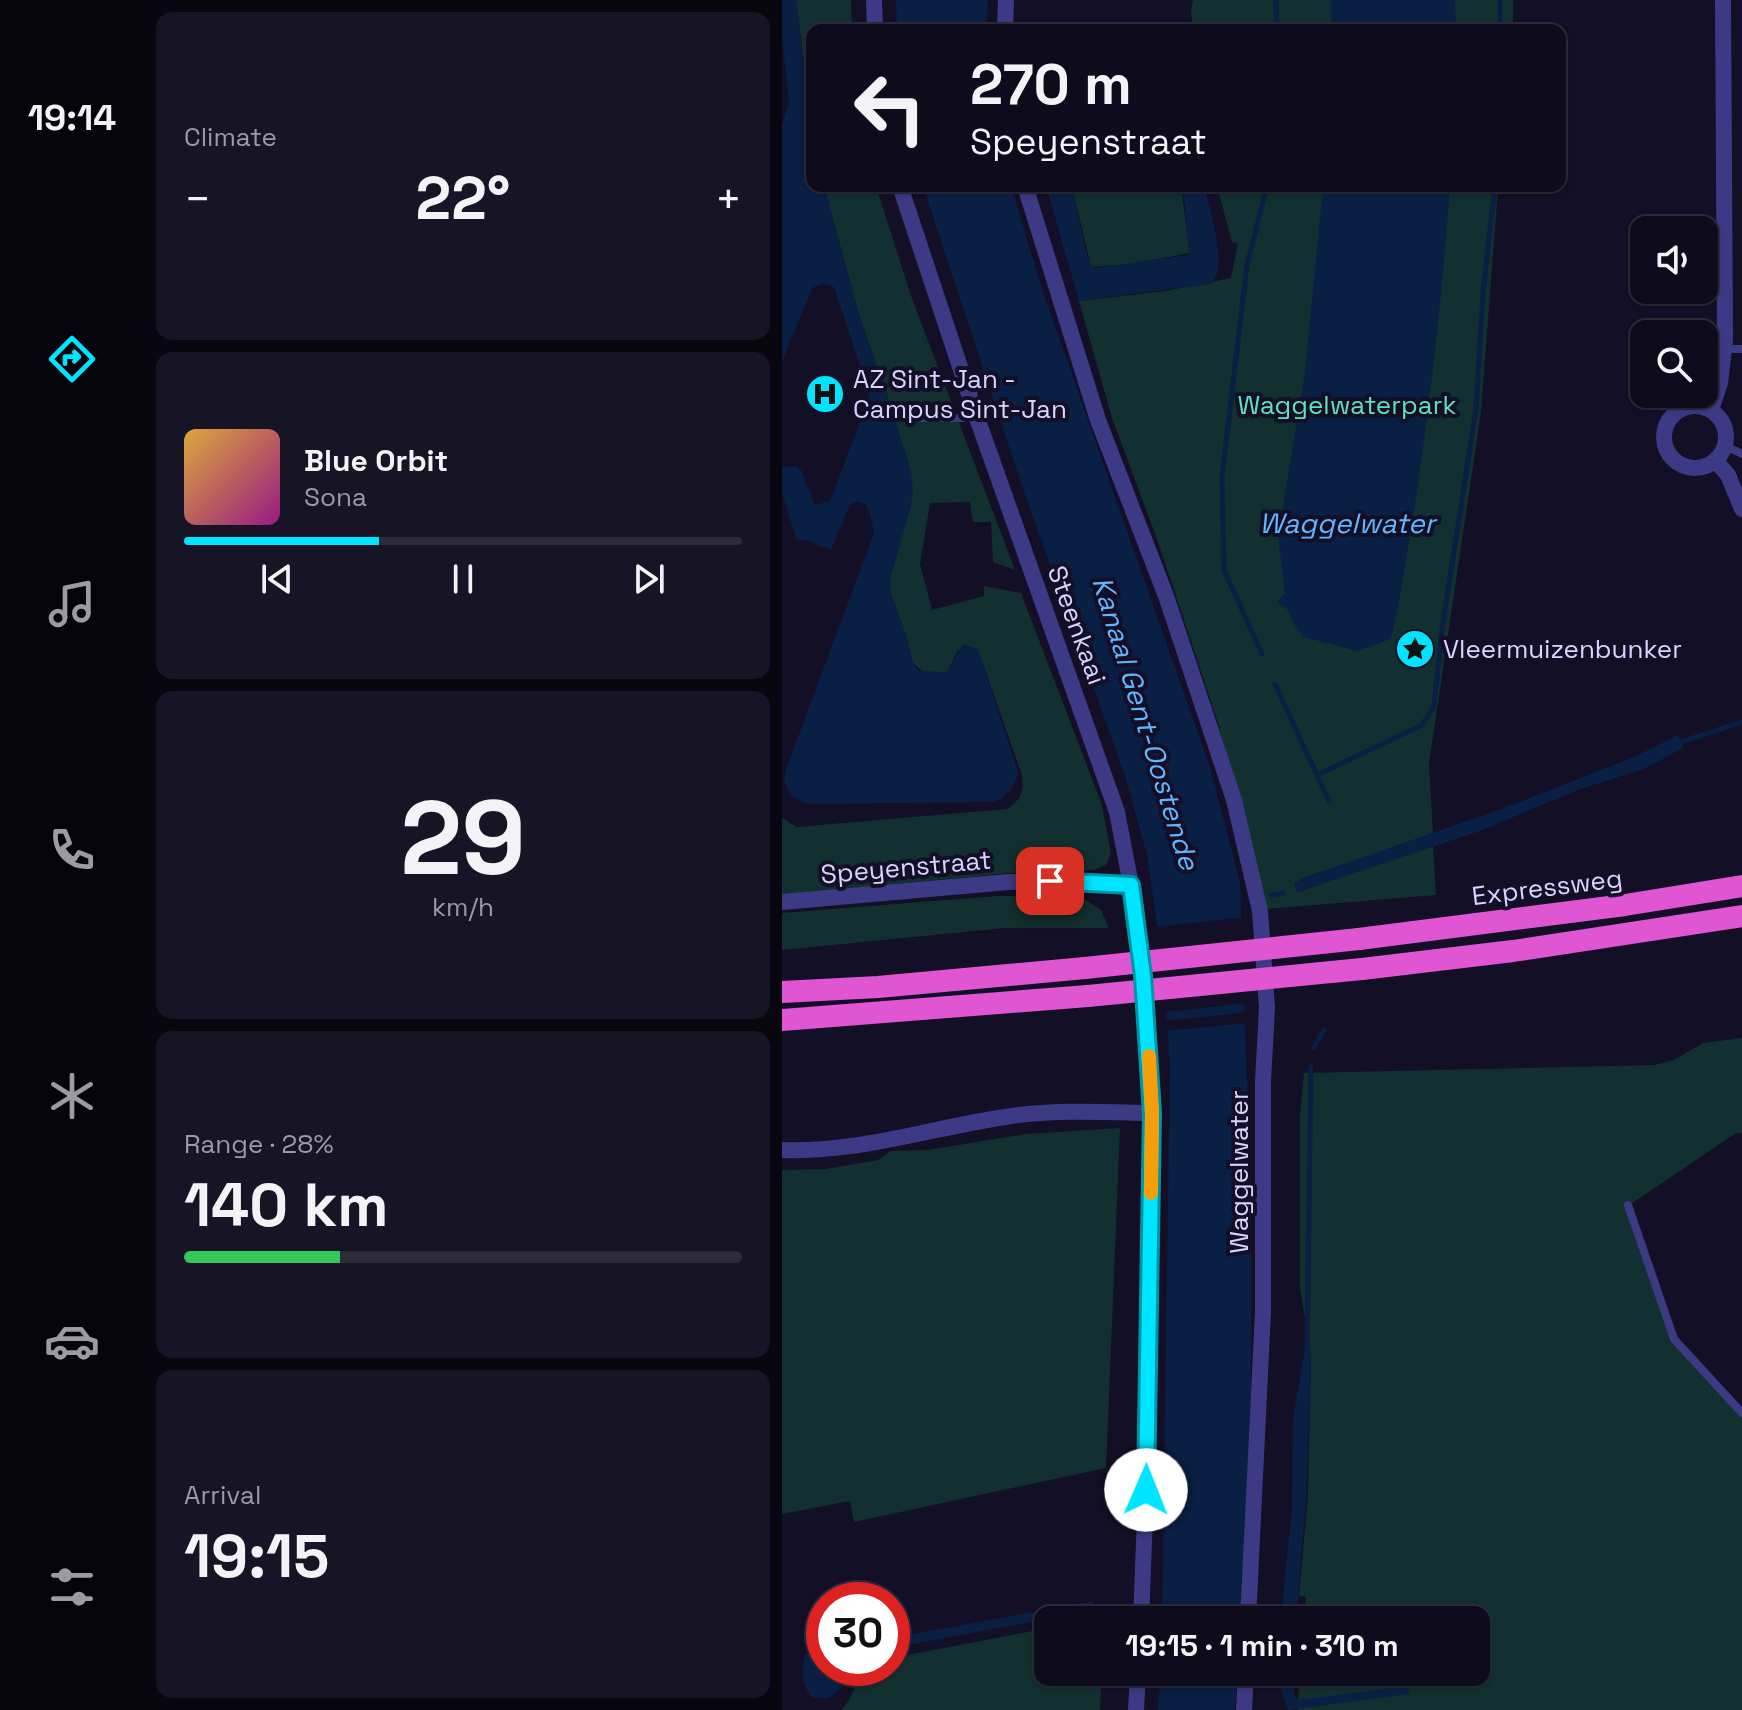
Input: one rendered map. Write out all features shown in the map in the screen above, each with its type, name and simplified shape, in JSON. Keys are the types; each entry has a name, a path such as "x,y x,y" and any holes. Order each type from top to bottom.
{"highway":[{"name":"Expressweg","path":"782,992 878,987 1085,968 1359,939 1625,905 1742,886"},
{"path":"782,1020 1088,996 1362,969 1528,949 1742,916"}],"street":[{"path":"874,0 875,24"},
{"path":"1005,24 1006,0"},
{"path":"1711,410 1720,383 1724,349 1723,0"},
{"name":"Steenkaai","path":"902,192 977,418 1117,812 1131,885 1143,976 1152,1113 1142,1606"},
{"name":"Waggelwater","path":"1027,192 1098,420 1166,596 1224,771 1260,911 1267,1007 1263,1082 1263,1312 1249,1606"},
{"path":"1720,453 1699,468 1679,464 1666,447 1664,435 1667,424 1681,409 1691,406 1711,410 1724,426 1720,453 1742,509"},
{"name":"Speyenstraat","path":"782,902 1008,882 1131,885"},
{"path":"782,1150 819,1150 858,1145 1040,1112 1152,1113"},
{"path":"1136,1710 1137,1686"},
{"path":"1244,1710 1245,1686"}],"lane":[{"path":"1724,349 1742,349"},
{"path":"917,418 977,418"},
{"path":"1720,453 1742,454"},
{"path":"1628,1205 1674,1339 1742,1413"}],"green space":[{"path":"796,0 851,0 852,24 806,24 806,80"},
{"path":"1193,0 1513,0 1513,24 1192,24"},
{"path":"826,192 878,192 911,296 1015,570 993,562 991,522 973,522 970,502 930,503 920,564 932,610 984,596 984,586 1021,593 1102,805 1111,854 1106,865 1094,870 1009,873 782,895 782,818 797,827 1007,809 1018,799 1022,786 1022,775 978,650 958,650 947,672 924,673 913,663 890,592 891,406 859,315"},
{"path":"1073,192 1182,192 1190,253 1132,264 1091,267"},
{"name":"Waggelwaterpark","path":"1219,192 1498,192 1481,412 1429,763 1433,834 1303,878 1294,884 1298,892 1433,845 1436,895 1267,909 1218,723 1157,539 1112,418 1079,301 1165,291 1231,278 1238,243 1232,242"},
{"path":"998,896 1080,896 1101,910 1109,928 1005,928 782,950 782,913"},
{"path":"1742,1038 1742,1133 1736,1133 1628,1206 1674,1339 1742,1413 1742,1710 1298,1710 1299,1686 1490,1686 1490,1606 1305,1606 1306,1597 1299,1596 1308,1495 1311,1356 1300,1287 1300,1116 1304,1073 1655,1065 1674,1060 1703,1043"},
{"path":"1120,1128 1106,1468 854,1522 850,1501 782,1514 782,1170 826,1169 878,1160 891,1151 928,1150 1026,1134"},
{"path":"1034,1631 1034,1686 1101,1686 1100,1710 841,1710 855,1686 910,1686 910,1655"}],"water":[{"path":"782,0 796,0 806,80 806,192 826,192 859,315 911,471 911,506 891,576 890,592 913,663 919,671 947,672 963,644 978,649 1018,773 1010,790 995,802 813,804 795,798 786,785 785,772 873,532 865,504 857,502 850,504 831,550 806,540 797,540 782,494 782,467 796,466 801,470 815,505 830,501 869,399 834,287 822,284 812,288 782,362 782,126 789,101 782,38"},
{"path":"896,0 988,0 986,24 897,24"},
{"path":"1331,0 1455,0 1456,24 1331,24"},
{"name":"Kanaal Gent-Oostende","path":"925,192 1013,192 1042,289 1210,767 1240,882 1251,1197 1251,1395 1242,1606 1162,1606 1170,1068 1164,974 1147,855 1125,776 1022,486"},
{"path":"1048,192 1073,192 1087,256 1095,268 1189,255 1182,192 1205,192 1218,253 1216,277 1210,284 1079,301"},
{"name":"Waggelwater","path":"1322,192 1449,192 1430,397 1398,607 1391,639 1357,651 1304,637 1288,610 1277,602 1285,593 1278,536 1305,372"},
{"path":"1678,735 1683,748 1646,768 1578,790 1480,831 1297,892 1294,884 1303,878 1507,807 1636,756"},
{"path":"1305,1349 1310,1350 1306,1502 1297,1606 1282,1606 1292,1508 1293,1419"},
{"path":"1093,1601 1094,1606 1066,1606"},
{"path":"1034,1612 1034,1621 910,1645 910,1635"},
{"path":"805,1655 806,1686 841,1686 829,1698 813,1698 806,1688 803,1678"},
{"path":"1160,1686 1236,1686 1235,1710 1158,1710"},
{"path":"1294,1686 1294,1695 1298,1700 1408,1686 1409,1694 1288,1710 1280,1687"}],"pier":[{"path":"1245,917 1249,1003 1163,1012 1154,927"},
{"path":"1249,1012 1249,1023 1164,1031 1163,1021"}],"waterway":[{"path":"1276,0 1277,24"},
{"path":"1500,0 1500,24"},
{"path":"1262,654 1224,570 1222,477 1247,265 1265,192"},
{"path":"1317,775 1422,725 1434,706 1442,629 1476,409 1483,292 1494,192"},
{"path":"976,375 990,370"},
{"path":"1275,684 1329,801"},
{"path":"1681,742 1742,722"},
{"path":"1271,895 1283,893"},
{"path":"1313,1048 1324,1030"},
{"path":"1307,1349 1311,1067"}],"slow traffic":[{"path":"1149,1056 1151,1193"}],"place":[{"name":"AZ Sint-Jan - Campus Sint-Jan","path":"825,394"},
{"name":"Vleermuizenbunker","path":"1415,649"}],"route":[{"path":"1050,881 1131,885 1143,976 1152,1113 1146,1490"}]}
